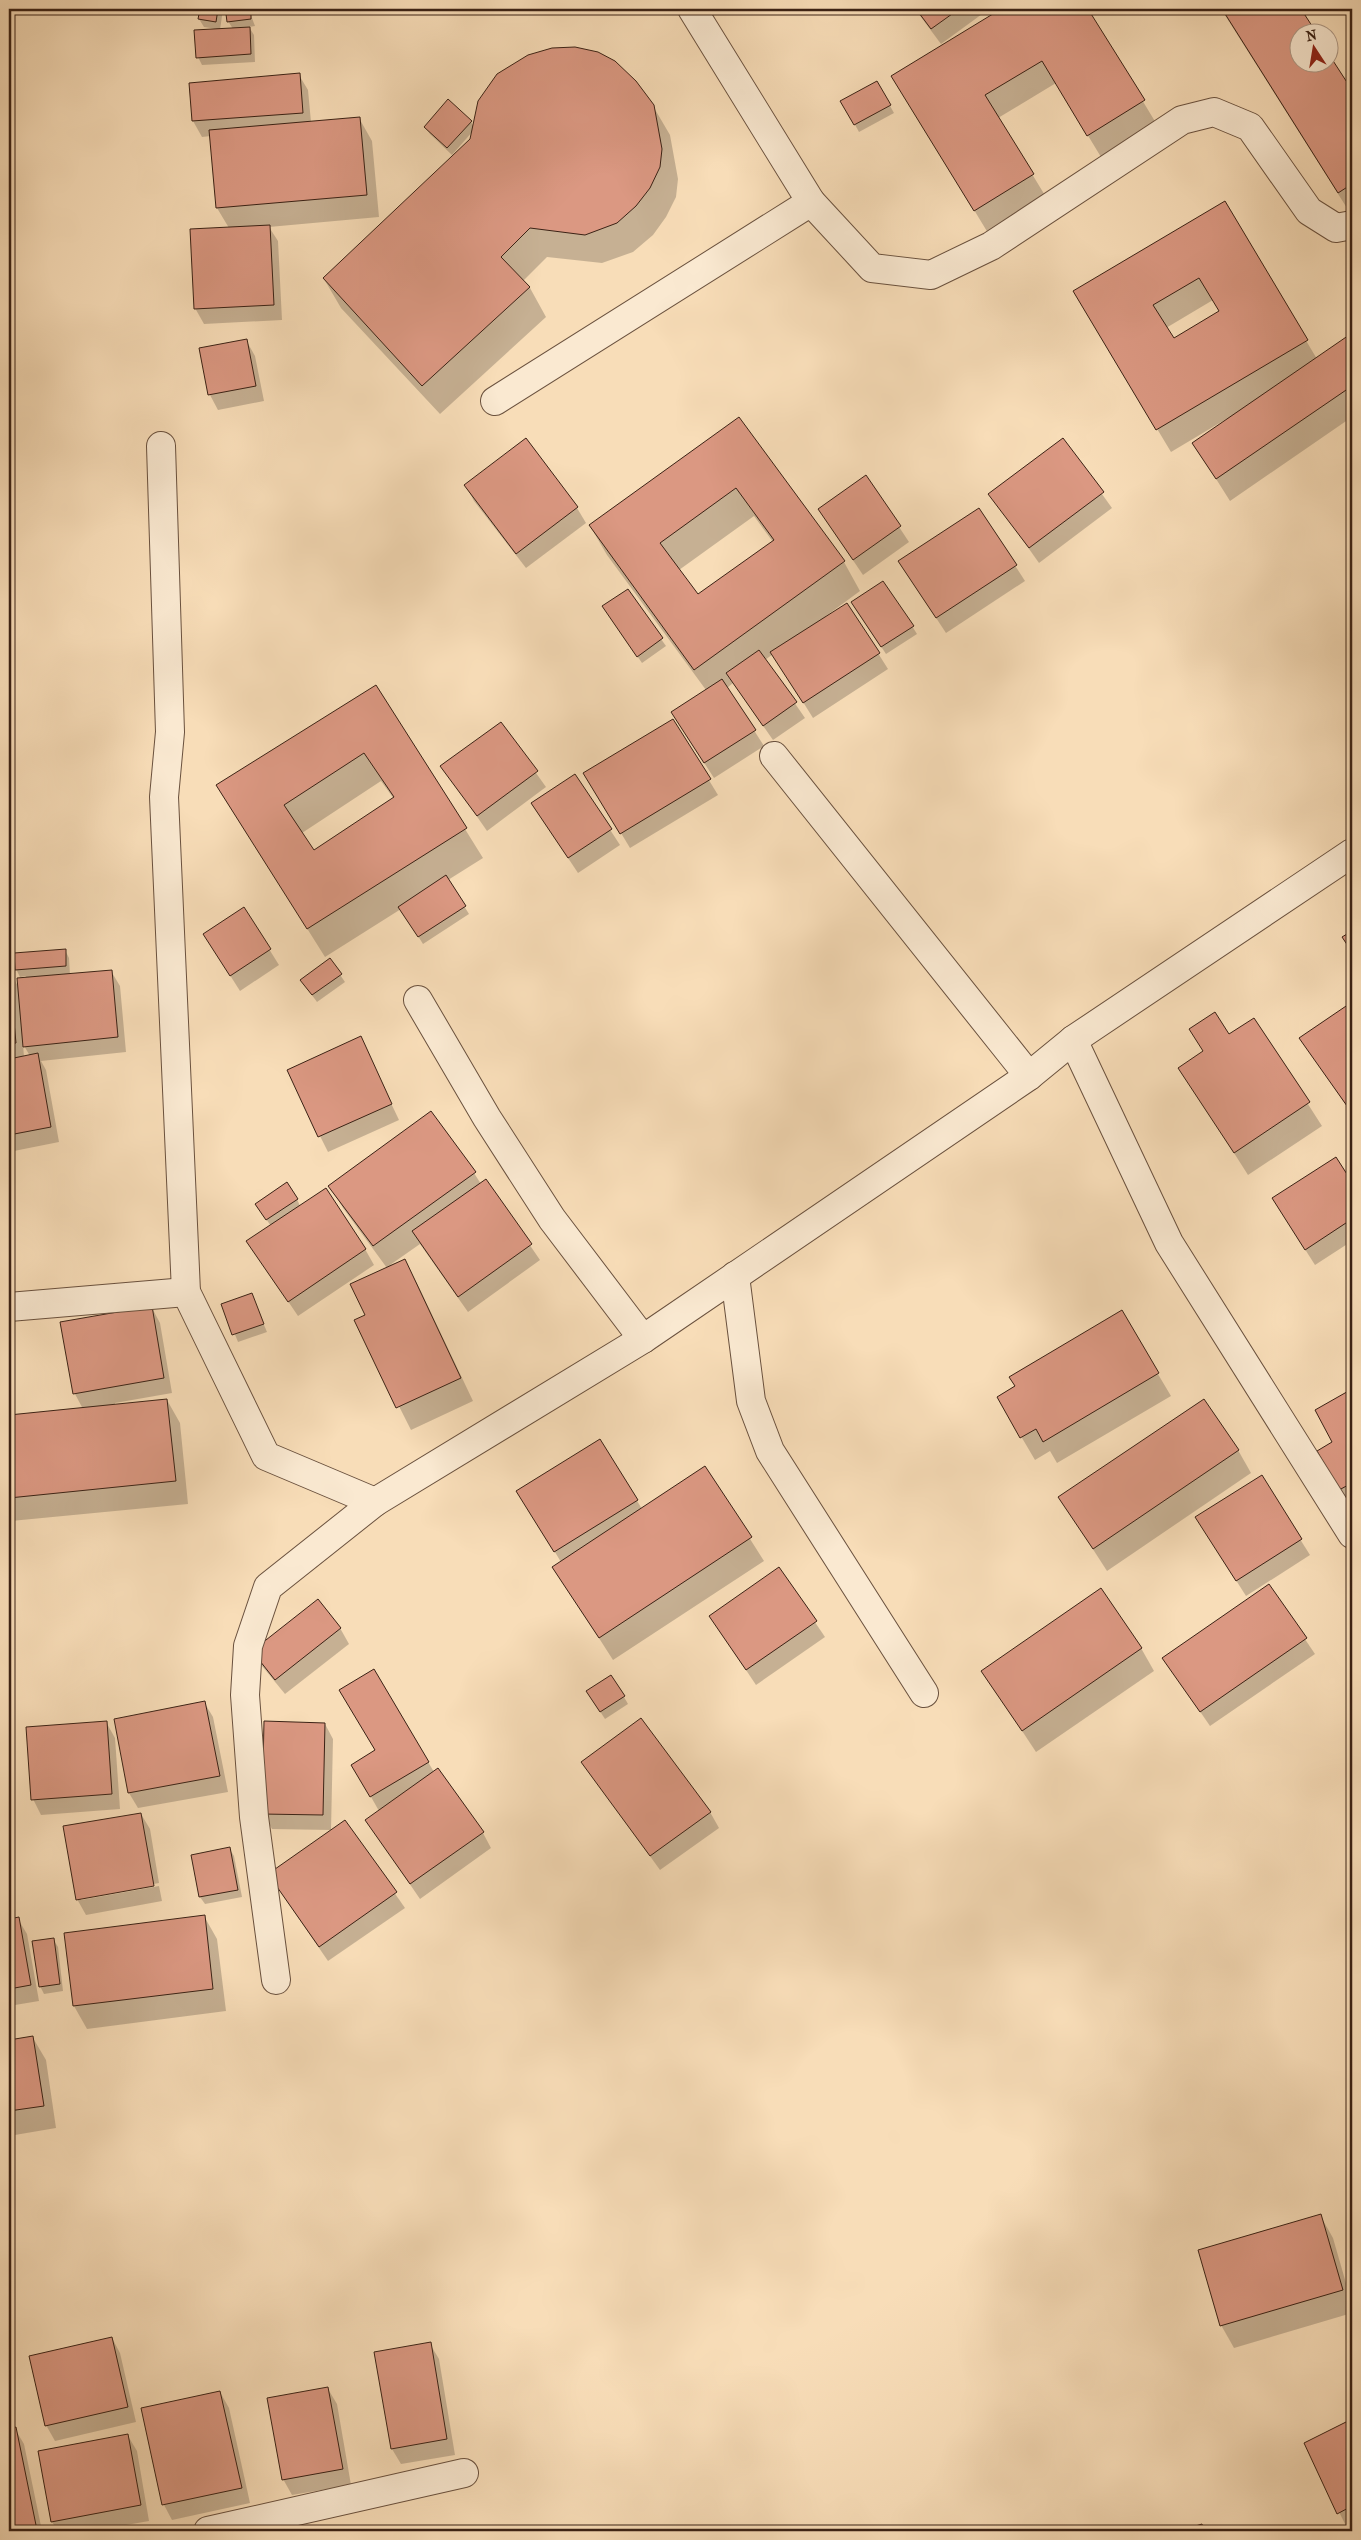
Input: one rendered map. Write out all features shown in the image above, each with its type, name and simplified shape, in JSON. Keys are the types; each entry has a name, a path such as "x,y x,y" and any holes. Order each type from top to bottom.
{"street":[{"path":"692,9 811,202 872,268 931,275 991,246 1182,120 1214,112 1250,127 1309,211 1336,228 1352,225"},
{"path":"495,401 811,202"},
{"path":"161,446 170,732 164,796 186,1292 266,1456 375,1502"},
{"path":"774,756 1029,1076"},
{"path":"276,1980 254,1817 245,1695 248,1646 268,1587 375,1502 643,1339 1029,1076 1073,1040 1352,853"},
{"path":"418,1000 488,1118 552,1219 643,1339"},
{"path":"1073,1040 1168,1243 1352,1534"},
{"path":"735,1276 751,1402 770,1451 924,1693"},
{"path":"9,1307 186,1292"},
{"path":"208,2531 464,2473"}],"building":[{"path":"200,9 218,9 216,22 198,19"},
{"path":"916,9 959,9 931,29"},
{"path":"1001,9 1088,9 1145,100 1087,136 1042,61 985,95 1034,174 974,211 891,76"},
{"path":"1222,9 1301,9 1309,22 1288,22 1288,72 1338,72 1338,68 1352,90 1352,184 1338,193"},
{"path":"251,11 251,19 227,22 226,14"},
{"path":"250,27 251,54 196,58 194,30"},
{"path":"575,47 598,52 615,61 636,81 654,105 662,149 660,167 650,188 636,206 617,223 585,235 530,228 501,257 530,287 422,386 323,278 470,139 478,101 497,74 528,55 552,48"},
{"path":"300,73 303,113 192,121 189,83"},
{"path":"877,81 891,105 854,125 840,101"},
{"path":"448,99 472,121 447,148 424,127"},
{"path":"360,117 367,195 216,208 209,130"},
{"path":"1225,201 1308,340 1156,430 1073,291","holes":["1199,278 1219,311 1174,338 1153,305"]},
{"path":"270,225 274,305 194,309 190,229"},
{"path":"1352,333 1352,386 1216,479 1192,443"},
{"path":"247,339 256,386 208,395 199,348"},
{"path":"739,417 845,561 694,670 589,525","holes":["736,488 774,540 698,594 660,543"]},
{"path":"526,438 578,507 516,554 464,485"},
{"path":"1063,438 1104,492 1029,548 988,494"},
{"path":"866,475 901,526 853,560 818,509"},
{"path":"979,508 1017,565 936,618 898,561"},
{"path":"883,581 914,626 881,647 851,602"},
{"path":"628,589 663,638 637,657 602,606"},
{"path":"847,603 880,653 803,703 770,652"},
{"path":"759,650 797,702 763,726 726,673"},
{"path":"722,679 756,730 704,763 671,712"},
{"path":"376,685 467,828 307,929 216,785","holes":["364,753 394,797 314,850 284,805"]},
{"path":"673,719 711,779 620,834 583,773"},
{"path":"501,722 538,771 477,816 440,766"},
{"path":"575,774 612,829 568,858 531,803"},
{"path":"446,875 466,906 418,937 398,907"},
{"path":"244,907 271,949 230,976 203,934"},
{"path":"1352,931 1352,952 1342,937"},
{"path":"66,949 66,966 15,970 14,953"},
{"path":"330,958 342,974 312,995 300,980"},
{"path":"112,970 118,1037 23,1047 17,978"},
{"path":"9,971 16,1043 9,1044"},
{"path":"1352,1002 1352,1113 1299,1038"},
{"path":"1215,1012 1229,1034 1254,1018 1310,1102 1234,1153 1178,1068 1203,1051 1189,1029"},
{"path":"361,1036 392,1104 318,1137 287,1070"},
{"path":"38,1053 51,1127 9,1135 9,1059"},
{"path":"431,1111 476,1172 373,1246 328,1186"},
{"path":"1336,1157 1352,1182 1352,1219 1305,1250 1272,1198"},
{"path":"486,1179 532,1244 458,1297 412,1231"},
{"path":"287,1182 298,1199 266,1220 255,1204"},
{"path":"326,1188 366,1249 288,1302 246,1241"},
{"path":"405,1259 461,1378 396,1408 354,1320 365,1315 350,1284"},
{"path":"252,1293 264,1324 232,1335 221,1304"},
{"path":"152,1306 164,1378 73,1394 60,1322"},
{"path":"1122,1310 1159,1373 1043,1442 1036,1429 1020,1438 997,1397 1015,1386 1009,1377"},
{"path":"1352,1389 1352,1483 1339,1490 1317,1451 1332,1442 1315,1410"},
{"path":"167,1399 176,1481 9,1498 9,1415"},
{"path":"1204,1399 1239,1450 1093,1549 1058,1497"},
{"path":"600,1439 638,1500 554,1552 516,1491"},
{"path":"705,1466 752,1537 599,1638 552,1567"},
{"path":"1262,1475 1302,1539 1236,1581 1195,1517"},
{"path":"779,1567 817,1621 746,1670 709,1616"},
{"path":"1269,1584 1307,1638 1200,1712 1162,1658"},
{"path":"1101,1588 1142,1648 1022,1731 981,1671"},
{"path":"318,1599 341,1628 275,1680 252,1651"},
{"path":"374,1669 429,1762 370,1797 351,1765 375,1750 339,1690"},
{"path":"611,1675 625,1696 600,1712 586,1691"},
{"path":"205,1701 220,1776 128,1793 114,1719"},
{"path":"641,1718 711,1812 650,1856 581,1762"},
{"path":"107,1721 112,1794 31,1800 26,1727"},
{"path":"264,1721 325,1723 323,1815 262,1814"},
{"path":"438,1768 484,1832 410,1884 365,1820"},
{"path":"141,1813 154,1886 76,1900 63,1826"},
{"path":"345,1820 397,1892 319,1947 268,1874"},
{"path":"230,1847 238,1890 199,1897 191,1855"},
{"path":"205,1915 213,1989 73,2006 64,1933"},
{"path":"19,1917 31,1985 9,1989 9,1919"},
{"path":"54,1938 60,1984 39,1987 32,1941"},
{"path":"33,2036 44,2106 9,2111 9,2040"},
{"path":"1321,2214 1343,2290 1220,2326 1198,2250"},
{"path":"112,2337 128,2407 45,2426 29,2356"},
{"path":"431,2342 447,2439 391,2449 374,2352"},
{"path":"328,2387 343,2469 282,2480 267,2398"},
{"path":"220,2391 242,2488 162,2505 141,2408"},
{"path":"1352,2419 1352,2506 1337,2514 1304,2443"},
{"path":"16,2427 37,2530 9,2531 9,2429"},
{"path":"128,2434 141,2505 51,2522 38,2451"},
{"path":"1202,2524 1204,2531 1179,2531"}]}
